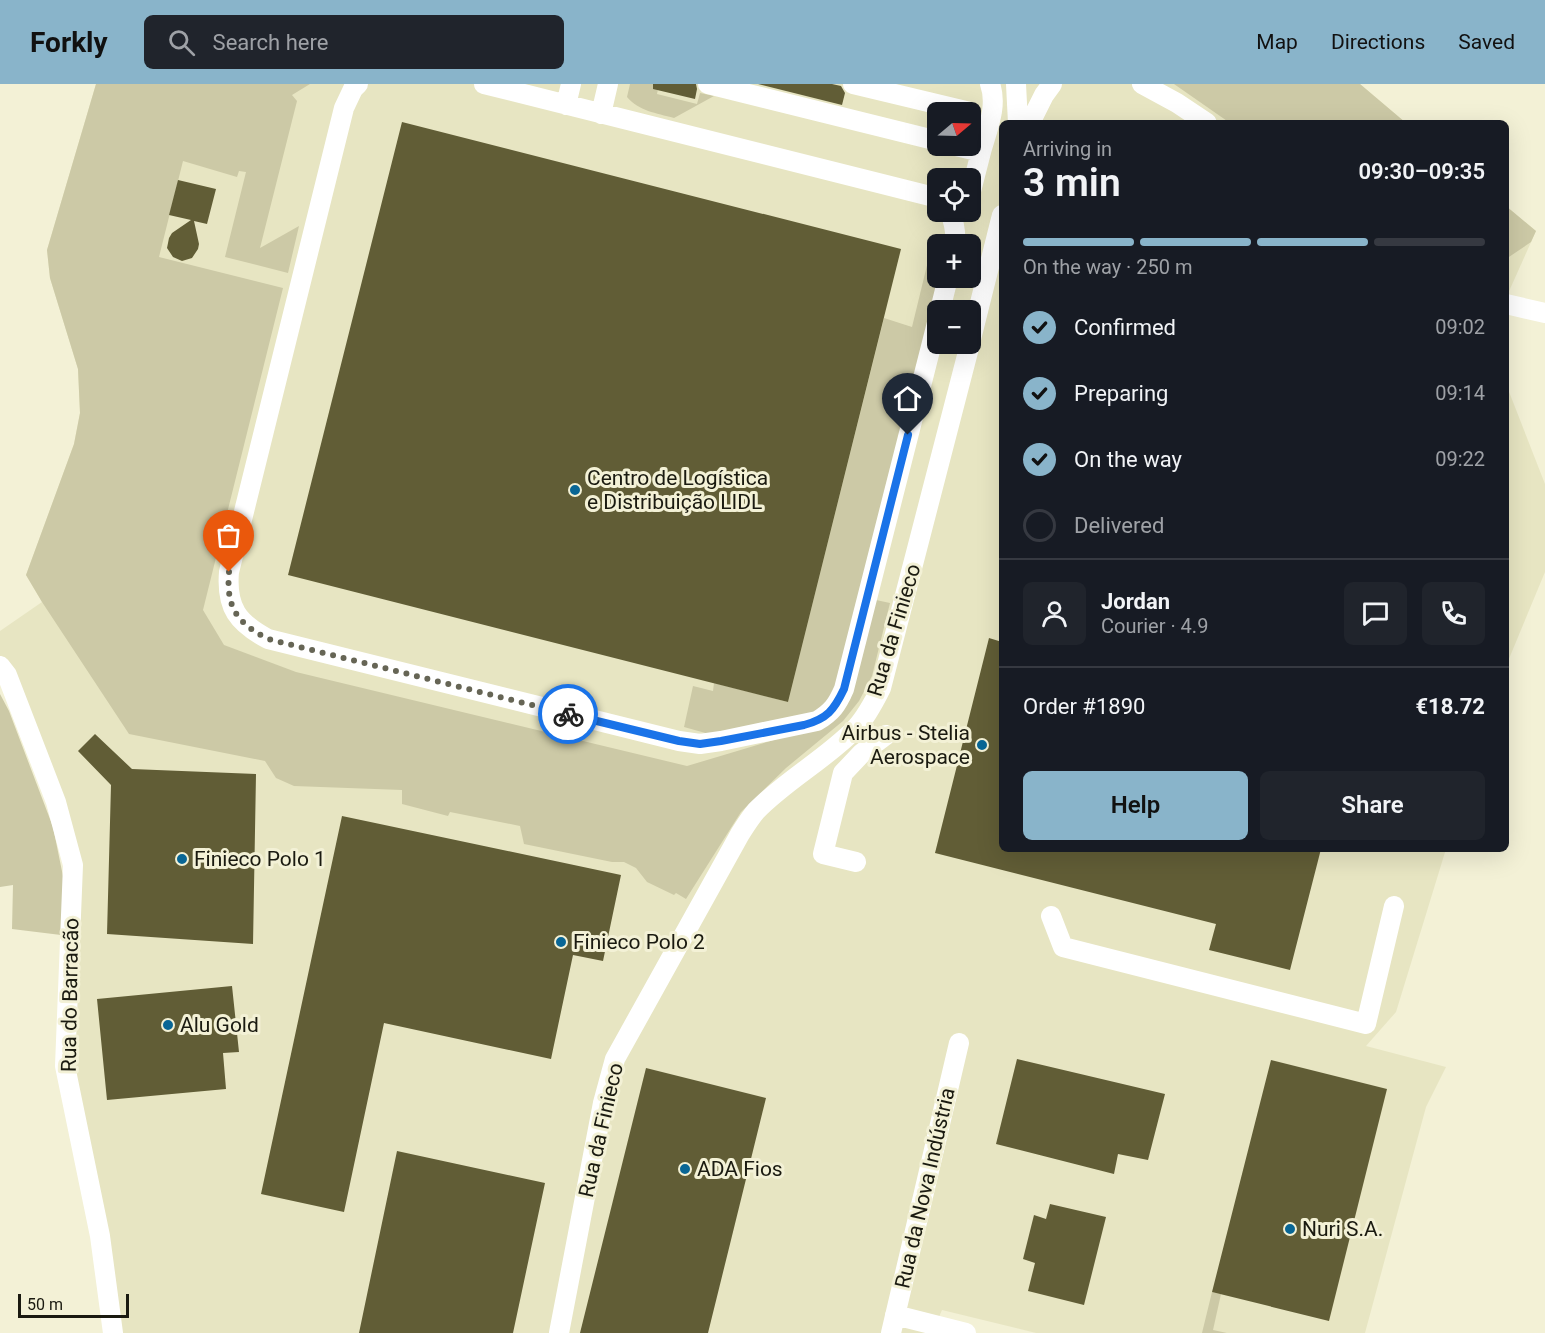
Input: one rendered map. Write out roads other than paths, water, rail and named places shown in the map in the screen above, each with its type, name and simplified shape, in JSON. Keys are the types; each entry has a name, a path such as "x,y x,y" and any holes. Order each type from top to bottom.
{"street":[{"path":"358,84 344,108 229,572 227,588 238,617 251,630 268,639 679,741 700,744 721,741 817,721 830,713 844,689 929,354"},
{"path":"484,84 927,195"},
{"path":"566,105 571,84"},
{"path":"601,114 608,84"},
{"path":"708,84 927,138"},
{"path":"853,84 927,102"},
{"path":"981,152 993,107 993,92 990,84"},
{"path":"1016,84 1018,120"},
{"path":"1032,120 1052,84"},
{"path":"1140,85 1177,103 1202,120"},
{"path":"981,116 990,118"},
{"name":"Rua da Finieco","path":"981,300 999,227"},
{"path":"1509,305 1545,313"},
{"name":"Rua da Finieco","path":"559,1333 603,1103 615,1059 740,834 755,812 835,747 857,726 881,688 967,354"},
{"name":"Rua do Barracão","path":"0,666 7,675 56,802 74,865 64,1066 100,1236 113,1333"},
{"path":"856,861 823,854 843,773 862,753 886,735"},
{"path":"1051,916 1063,947 1366,1024 1394,906"},
{"name":"Rua da Nova Indústria","path":"893,1324 959,1043"},
{"path":"893,1324 966,1333"}],"place":[{"name":"Centro de Logística e Distribuição LIDL","path":"575,490"},
{"name":"Airbus - Stelia Aerospace","path":"982,745"},
{"name":"Finieco Polo 1","path":"182,859"},
{"name":"Finieco Polo 2","path":"561,942"},
{"name":"Alu Gold","path":"168,1025"},
{"name":"ADA Fios","path":"685,1169"},
{"name":"Nuri S.A.","path":"1290,1229"}]}
